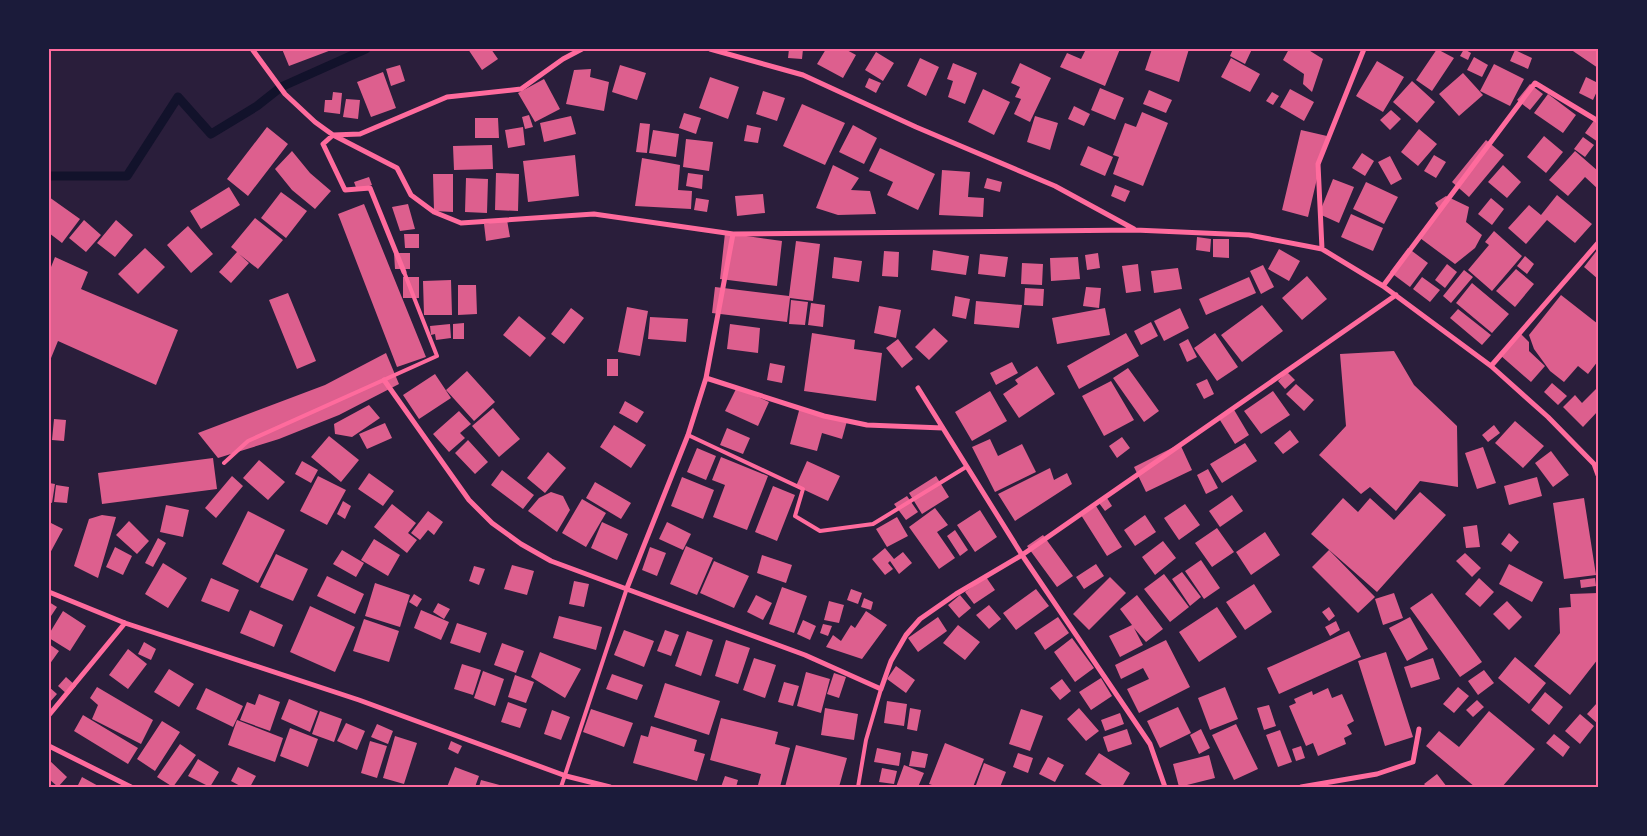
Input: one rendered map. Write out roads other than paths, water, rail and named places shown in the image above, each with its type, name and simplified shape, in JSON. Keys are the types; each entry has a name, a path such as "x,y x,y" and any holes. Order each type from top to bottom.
{"street":[{"path":"252,49 285,94 334,135 397,168 412,195 434,212 461,223 594,214 733,234 1135,230 1249,235 1322,249 1383,286 1491,366 1548,417 1594,464 1598,475"},
{"path":"404,272 370,188 345,190 323,144 334,135 360,134 447,97 521,90 563,59 582,49"},
{"path":"710,49 803,75 916,127 1055,186 1135,230"},
{"path":"1322,249 1318,164 1364,49"},
{"path":"1383,286 1535,83 1598,121"},
{"path":"628,588 688,435 706,378 733,234"},
{"path":"1491,366 1598,243"},
{"path":"384,380 469,500 492,523 521,544 551,561 805,655 881,689 891,661 906,634 920,619 956,594 1022,555 1396,295"},
{"path":"706,378 824,416 867,425 943,428"},
{"path":"918,388 1022,555 1150,744 1165,787"},
{"path":"49,592 125,623 359,700 566,776 610,787"},
{"path":"49,715 125,623"},
{"path":"1300,787 1377,774 1413,762 1419,729"},
{"path":"49,746 131,787"}],"lane":[{"path":"224,463 248,441 437,356 404,272"},
{"path":"688,435 803,489 795,516 820,531 873,524 966,467"},
{"path":"561,787 628,588"},
{"path":"858,787 866,740 881,689"}],"waterway":[{"path":"49,176 127,176 178,97 211,134 257,106 281,87 366,49"}]}
